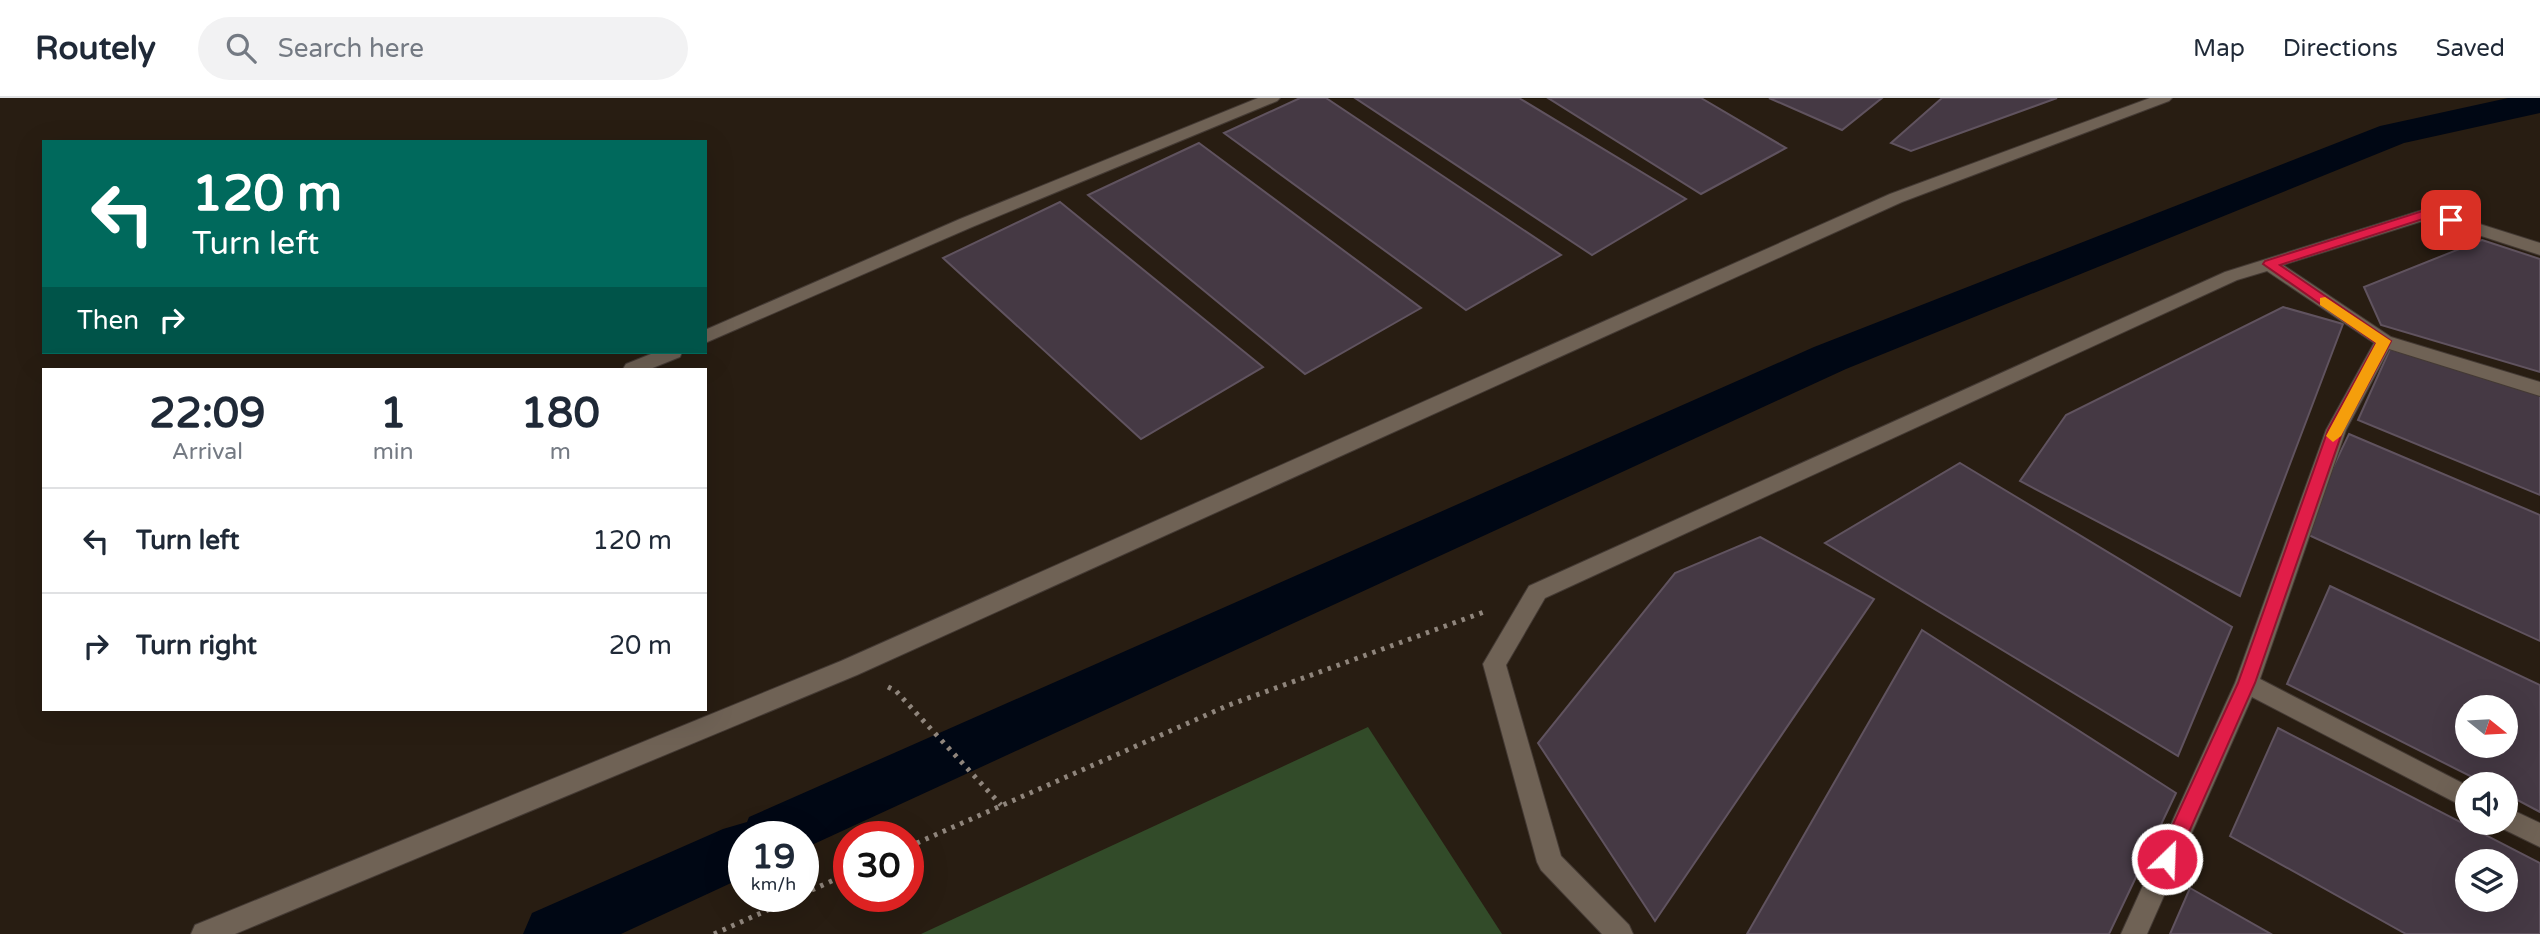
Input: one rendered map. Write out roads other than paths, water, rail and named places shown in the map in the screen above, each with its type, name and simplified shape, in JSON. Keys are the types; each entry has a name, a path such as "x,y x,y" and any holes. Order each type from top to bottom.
{"street":[{"path":"707,336 966,223 1272,98"},
{"path":"204,934 849,668 1896,198 2164,98"},
{"path":"1620,934 1550,862 1494,664 1537,592 2231,276 2429,213 2540,249"},
{"path":"2269,264 2384,341 2540,389"},
{"path":"2134,934 2247,683 2336,430 2384,341"},
{"path":"635,368 668,354"},
{"path":"2247,683 2455,791"},
{"path":"2518,824 2540,836"}],"waterway":[{"path":"803,821 1830,358 2393,134 2540,102"},
{"path":"554,934 728,855"}]}
